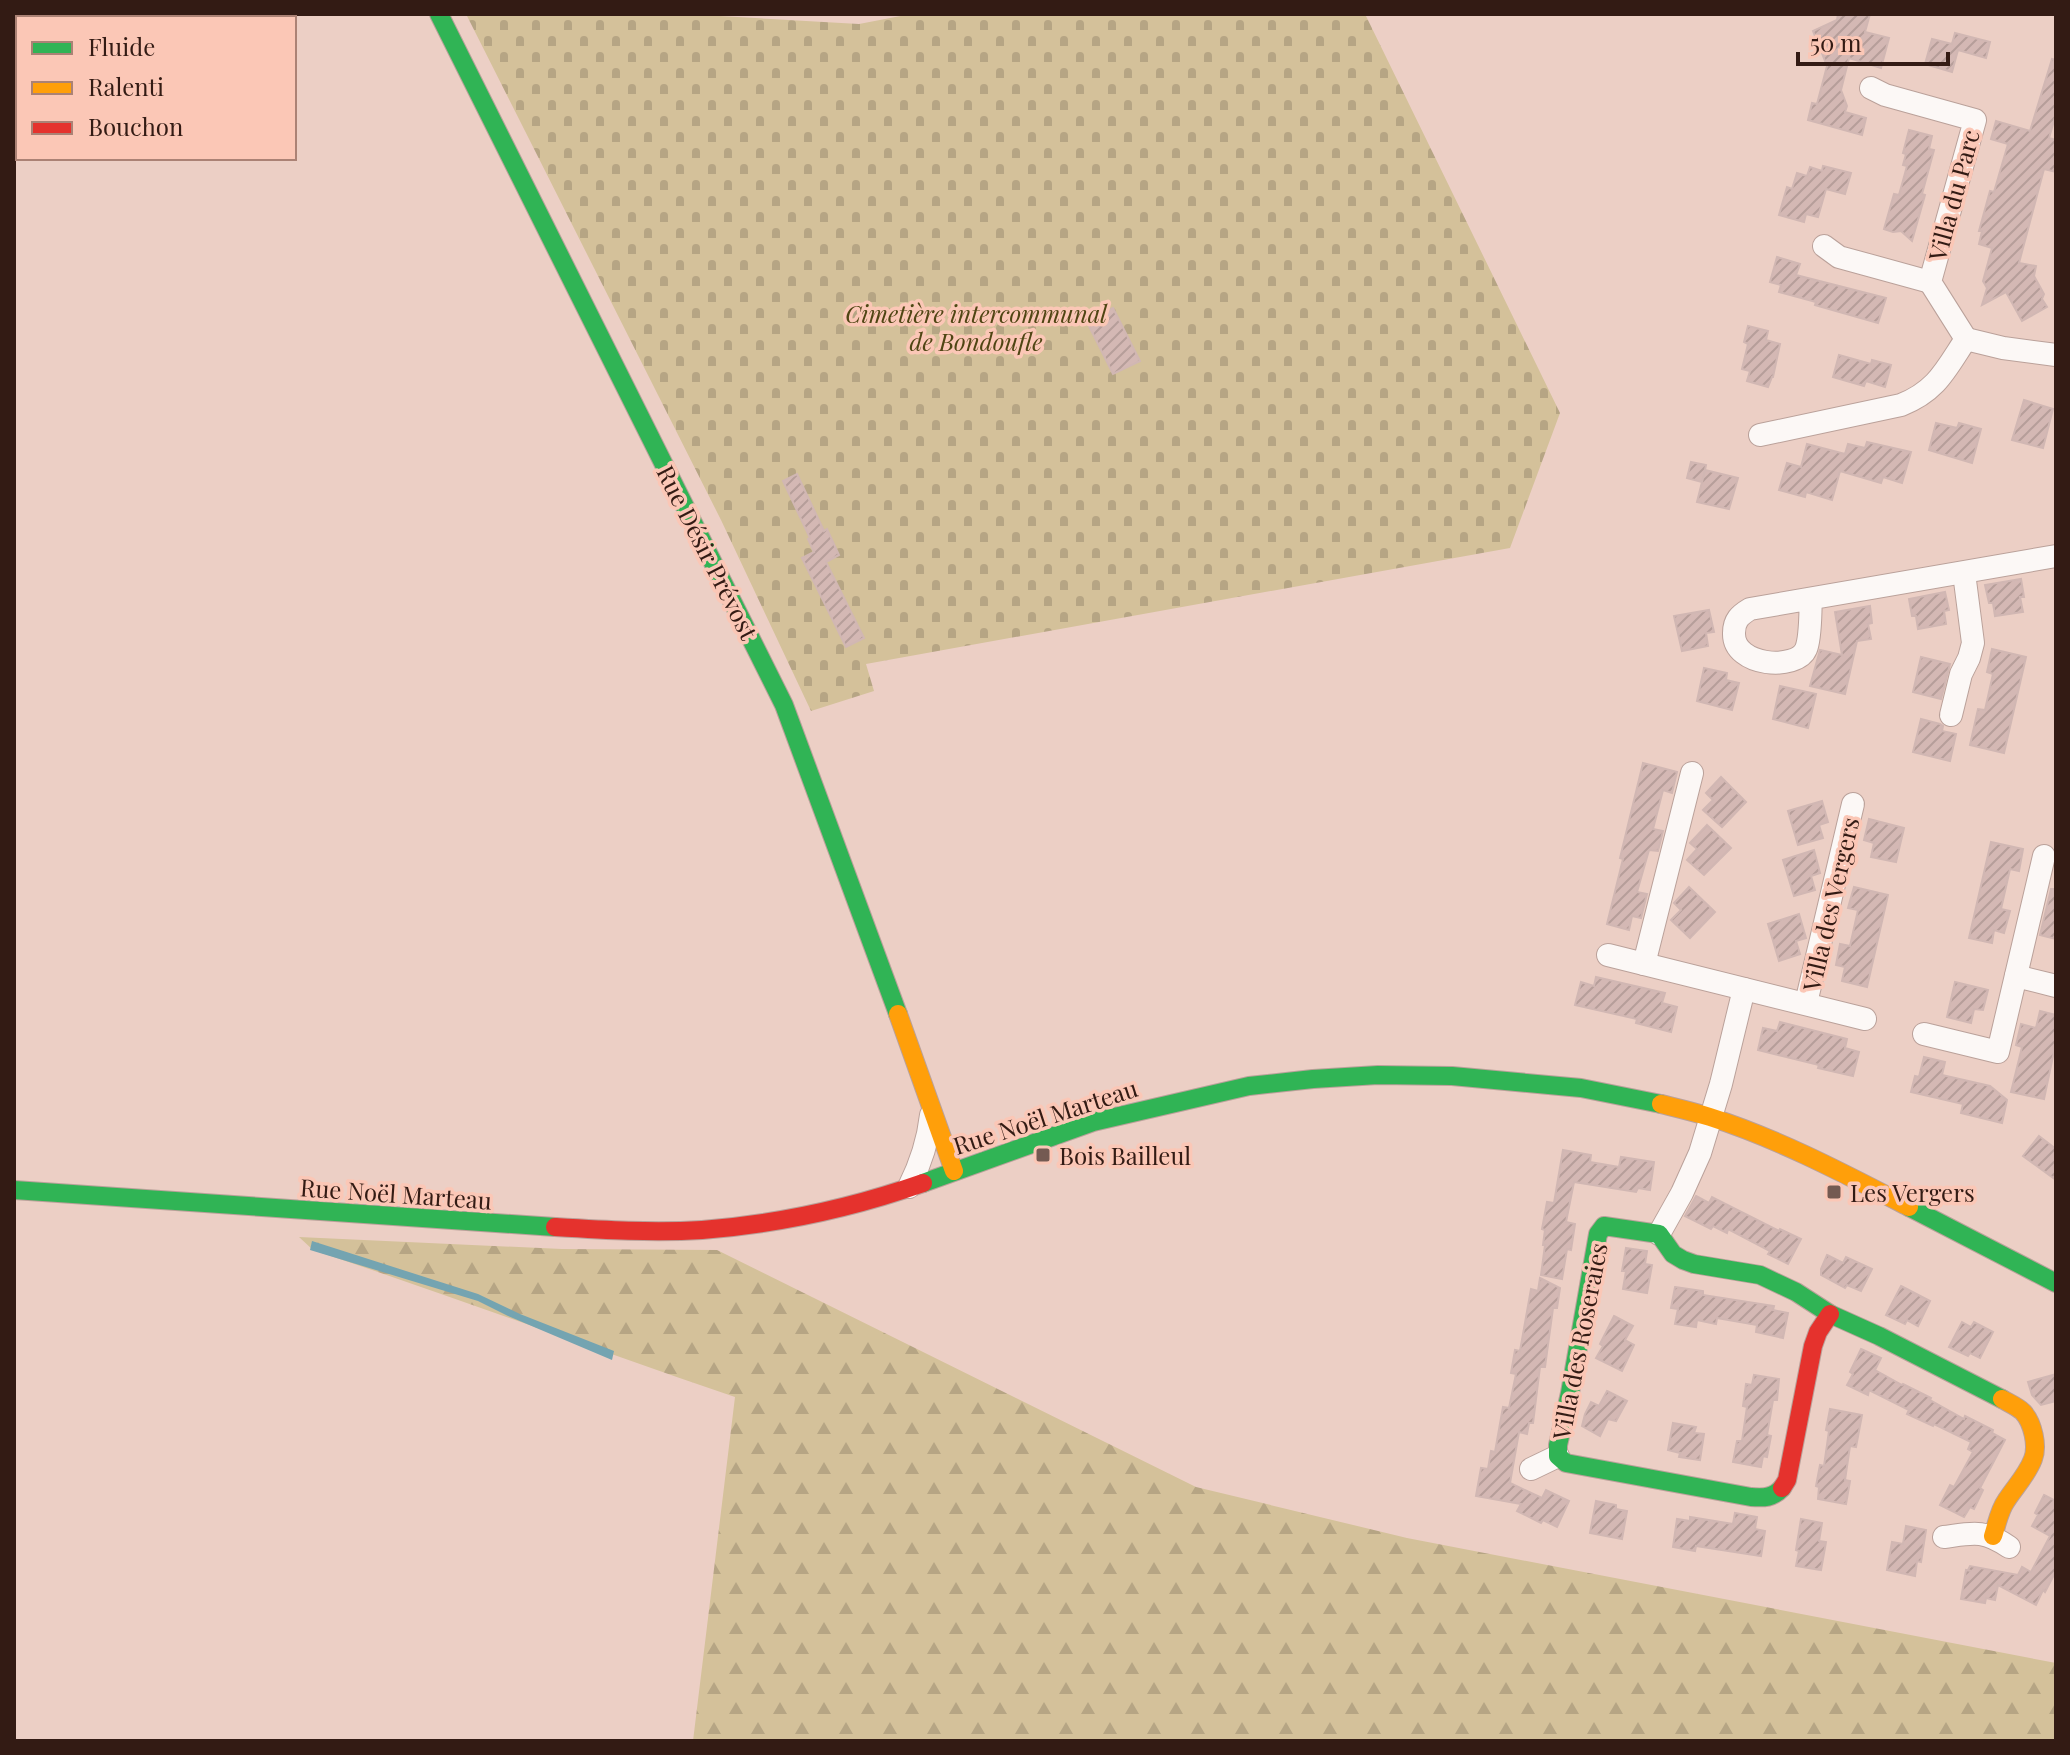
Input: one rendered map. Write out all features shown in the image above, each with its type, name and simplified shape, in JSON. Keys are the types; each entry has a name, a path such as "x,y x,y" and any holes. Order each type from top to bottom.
{"street":[{"name":"Rue Désir Prévost","path":"439,14 784,705 954,1171"},
{"name":"Villa du Parc","path":"1871,88 1885,95 1975,120 1930,282"},
{"name":"Villa du Parc","path":"1824,246 1839,257 1930,282 1966,339"},
{"path":"1760,435 1901,405 1919,398 1931,389 1966,339 2056,355"},
{"path":"1811,599 2056,556"},
{"path":"1951,715 1961,674 1973,643 1964,573"},
{"path":"1644,964 1692,773"},
{"name":"Villa des Vergers","path":"1806,1003 1853,804"},
{"path":"1924,1034 1998,1052 2044,856"},
{"name":"Villa des Vergers","path":"1608,955 1865,1019"},
{"path":"2016,976 2056,986"},
{"path":"1744,989 1721,1084 1700,1153 1659,1234 1673,1254 1683,1260 1760,1275 2022,1411 2033,1433 2034,1458 2001,1510 2001,1542 1974,1532 1944,1537"},
{"name":"Rue Noël Marteau","path":"14,1190 634,1231 701,1230 818,1213 877,1199 1107,1118 1249,1086 1378,1075 1452,1076 1581,1088 1647,1100 1710,1117 1835,1169 2056,1283"},
{"name":"Rue Désir Prévost","path":"909,1187 929,1139 932,1110"},
{"name":"Villa des Roseraies","path":"1659,1234 1597,1220 1598,1234 1558,1445 1558,1456 1566,1463 1751,1497 1774,1496 1787,1480 1813,1346 1830,1314"},
{"name":"Villa des Roseraies","path":"1531,1469 1558,1456"}],"green space":[{"name":"Cimetière intercommunal de Bondoufle","path":"466,14 685,14 859,24 911,14 1365,14 1560,413 1510,548 866,664 874,691 811,711 721,520"},
{"path":"299,1237 562,1249 717,1250 1196,1487 1407,1538 2056,1663 2056,1741 693,1741 735,1397 313,1250"}],"water":[{"path":"312,1241 478,1294 614,1351 612,1360 478,1301 310,1250"}],"building":[{"path":"1838,14 1870,14 1865,32 1889,38 1881,68 1849,58 1841,90 1847,106 1845,112 1866,118 1862,135 1808,120 1812,103 1817,104 1827,66 1813,31 1837,20"},
{"path":"1955,33 1990,42 1986,58 1958,50 1952,72 1925,64 1932,39 1952,44"},
{"path":"2052,59 2056,60 2056,114 2049,138 2056,140 2056,172 2044,169 2019,263 2036,266 2034,276 2047,307 2022,321 2006,292 1982,305 1987,288 1983,281 1992,248 1979,244 1982,231 1979,231 2008,144 1991,139 1996,121 2030,131"},
{"path":"1909,130 1932,136 1929,149 1934,150 1912,241 1901,231 1884,229 1894,194 1899,195 1907,166 1903,165 1906,154 1903,153"},
{"path":"1823,166 1851,173 1845,194 1826,189 1818,217 1806,214 1804,222 1779,215 1787,187 1792,189 1797,173 1807,176 1810,167 1822,171"},
{"path":"1777,257 1800,264 1796,275 1886,298 1878,323 1779,292 1781,285 1770,282"},
{"path":"1113,308 1140,361 1113,374 1086,320"},
{"path":"1748,326 1768,331 1766,340 1780,344 1768,387 1747,381 1750,371 1742,369 1748,344 1744,342"},
{"path":"1839,355 1871,364 1872,360 1891,365 1885,387 1866,381 1864,386 1833,377"},
{"path":"2024,400 2053,409 2043,448 2012,440"},
{"path":"1936,423 1957,428 1959,423 1981,429 1972,463 1929,450"},
{"path":"1867,442 1911,452 1902,483 1883,477 1881,483 1840,471 1832,500 1806,492 1805,497 1779,490 1787,463 1801,467 1807,444 1845,454 1848,444 1865,448"},
{"path":"1691,462 1706,465 1705,470 1738,478 1729,509 1697,502 1702,482 1687,478"},
{"path":"797,474 839,555 826,562 864,638 846,647 802,558 814,552 783,481"},
{"path":"2021,579 2023,612 1995,616 1985,585"},
{"path":"1945,592 1949,610 1944,611 1946,624 1918,629 1909,599"},
{"path":"1870,606 1872,623 1868,624 1871,639 1857,641 1845,694 1810,686 1820,650 1842,655 1835,612"},
{"path":"1709,610 1714,632 1706,633 1708,646 1682,651 1674,616"},
{"path":"1992,649 2026,657 2004,753 1970,745 1978,709 1985,710 1993,674 1987,672"},
{"path":"1921,657 1950,664 1941,699 1913,692"},
{"path":"1704,668 1727,673 1726,680 1739,683 1732,710 1697,701"},
{"path":"1780,686 1816,694 1808,728 1773,719"},
{"path":"1921,719 1940,724 1942,731 1956,734 1950,761 1913,752"},
{"path":"1643,763 1677,772 1672,793 1663,790 1653,829 1663,831 1658,851 1649,850 1637,892 1647,894 1641,918 1632,916 1629,930 1607,924"},
{"path":"1721,777 1746,802 1722,827 1703,810 1713,800 1706,793"},
{"path":"1822,801 1828,822 1819,825 1823,838 1798,845 1788,811"},
{"path":"1869,819 1904,828 1896,862 1871,857 1874,843 1864,840"},
{"path":"1707,825 1731,848 1704,875 1687,860 1697,849 1690,843"},
{"path":"1991,842 2023,849 2019,871 2010,869 2001,909 2010,911 2004,933 1994,930 1992,943 1969,938"},
{"path":"1814,850 1820,873 1811,876 1815,890 1794,896 1783,860"},
{"path":"1689,887 1715,912 1690,938 1671,920 1681,910 1674,903"},
{"path":"1854,887 1888,895 1867,987 1842,981 1845,967 1836,965 1840,944 1850,946 1858,910 1848,908"},
{"path":"2051,889 2056,889 2056,939 2040,935"},
{"path":"1799,914 1806,938 1796,941 1800,954 1779,961 1768,924"},
{"path":"1596,977 1665,993 1662,1003 1677,1007 1671,1032 1636,1023 1637,1019 1575,1005 1581,982 1594,986"},
{"path":"1955,982 1988,990 1983,1010 1974,1009 1971,1023 1947,1017"},
{"path":"2040,1011 2056,1015 2056,1042 2044,1099 2011,1092 2022,1047 2016,1045 2021,1024 2036,1028"},
{"path":"1780,1022 1847,1039 1845,1048 1859,1052 1853,1076 1758,1050 1763,1028 1777,1031"},
{"path":"1924,1057 1945,1062 1942,1075 1990,1086 2007,1100 2002,1123 1961,1113 1963,1104 1911,1092"},
{"path":"2039,1136 2056,1149 2056,1180 2023,1156"},
{"path":"1563,1150 1591,1155 1590,1162 1619,1167 1621,1157 1654,1162 1650,1190 1638,1188 1636,1192 1574,1182 1566,1222 1575,1224 1562,1279 1541,1275 1545,1245 1545,1230 1542,1229 1547,1202 1554,1203"},
{"path":"1696,1196 1709,1203 1712,1197 1801,1239 1788,1264 1728,1229 1727,1233 1713,1226 1711,1229 1685,1216"},
{"path":"1626,1248 1647,1251 1645,1264 1652,1265 1647,1293 1623,1289"},
{"path":"1827,1255 1843,1263 1846,1257 1872,1269 1861,1291 1847,1285 1845,1288 1821,1275"},
{"path":"1540,1278 1560,1288 1557,1308 1553,1308 1545,1367 1540,1367 1533,1423 1529,1423 1527,1434 1519,1432 1510,1483 1542,1498 1546,1490 1569,1501 1557,1527 1517,1511 1521,1504 1476,1496 1481,1468 1488,1469 1491,1451 1495,1452 1503,1407 1509,1408 1516,1374 1511,1373 1515,1350 1520,1351 1531,1289 1538,1291"},
{"path":"1901,1286 1930,1301 1918,1326 1886,1315"},
{"path":"1675,1287 1703,1291 1703,1295 1774,1306 1773,1310 1788,1313 1783,1338 1756,1332 1757,1325 1717,1318 1716,1324 1697,1320 1696,1327 1675,1324 1678,1309 1671,1308"},
{"path":"1614,1316 1633,1326 1625,1340 1634,1345 1622,1371 1596,1358"},
{"path":"1962,1322 1971,1327 1974,1322 1993,1332 1980,1358 1949,1347"},
{"path":"1861,1349 1881,1358 1875,1370 1931,1398 1964,1419 1965,1416 1993,1430 1992,1433 2005,1440 1980,1488 1983,1490 1974,1509 1970,1507 1964,1517 1940,1505 1973,1452 1968,1449 1971,1442 1907,1414 1909,1410 1869,1390 1868,1395 1847,1385"},
{"path":"2056,1374 2056,1401 2041,1405 2032,1395 2028,1382"},
{"path":"1754,1375 1779,1379 1777,1400 1773,1400 1767,1435 1771,1436 1767,1457 1763,1456 1761,1467 1733,1462 1737,1441 1742,1441 1747,1407 1743,1406 1746,1384 1752,1385"},
{"path":"1607,1391 1627,1401 1616,1421 1608,1419 1600,1436 1582,1426 1591,1402 1599,1406"},
{"path":"1830,1409 1862,1415 1856,1447 1850,1446 1845,1480 1850,1481 1846,1504 1818,1499 1819,1487 1816,1486 1820,1465 1824,1466"},
{"path":"1673,1423 1696,1427 1694,1433 1704,1434 1700,1460 1679,1457 1680,1453 1668,1450"},
{"path":"2044,1495 2056,1501 2056,1571 2036,1605 1998,1585 1995,1600 1986,1598 1985,1603 1961,1599 1966,1570 1971,1571 1968,1570 1970,1566 2018,1575 2022,1567 2031,1572 2050,1536 2032,1526"},
{"path":"1596,1501 1627,1511 1622,1539 1590,1533"},
{"path":"1735,1513 1757,1517 1755,1529 1765,1531 1761,1556 1696,1546 1695,1551 1673,1547 1677,1519 1690,1521 1690,1517 1733,1524"},
{"path":"1801,1519 1822,1523 1819,1541 1826,1542 1821,1570 1796,1566"},
{"path":"1906,1526 1926,1530 1921,1562 1917,1561 1915,1576 1887,1570 1892,1542 1903,1544"}],"traffic: fast":[{"path":"439,14 784,705 898,1014"},
{"path":"923,1183 1093,1122 1249,1086 1313,1079 1378,1075 1452,1076 1581,1088 1661,1104"},
{"path":"14,1190 555,1227"},
{"path":"1909,1207 2056,1283"},
{"path":"1782,1488 1768,1497 1751,1497 1566,1463 1558,1456 1598,1234 1604,1226 1659,1234 1673,1254 1694,1264 1760,1275 1796,1292 1830,1314 2002,1399"}],"traffic: slow":[{"path":"898,1014 954,1171"},
{"path":"1661,1104 1710,1117 1761,1136 1909,1207"},
{"path":"1993,1536 2002,1509 2028,1470 2035,1448 2027,1417 2019,1408 2002,1399"}],"traffic: jam":[{"path":"555,1227 665,1231 758,1224 814,1214 923,1183"},
{"path":"1782,1488 1787,1480 1813,1346 1830,1314"}],"place":[{"name":"Bois Bailleul","path":"1043,1155"},
{"name":"Les Vergers","path":"1834,1192"}]}
